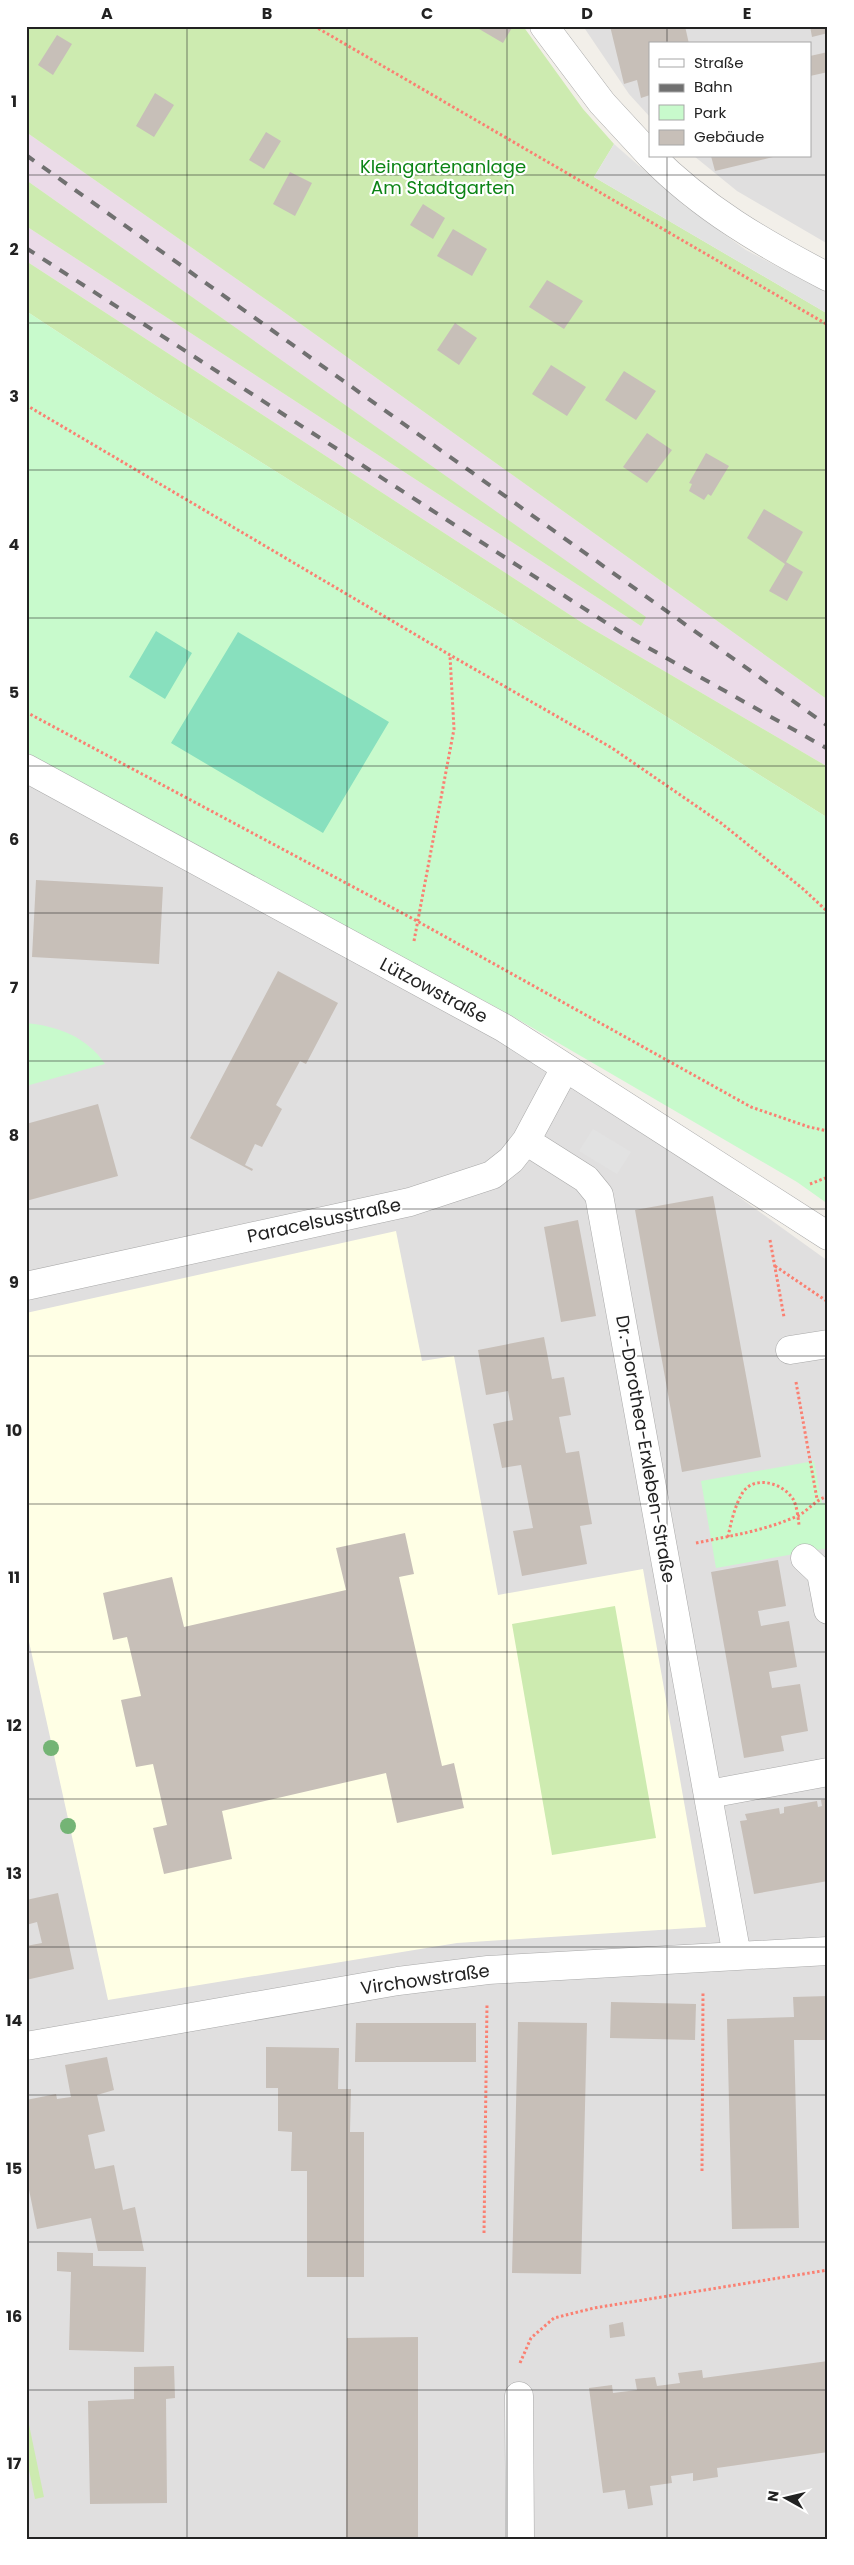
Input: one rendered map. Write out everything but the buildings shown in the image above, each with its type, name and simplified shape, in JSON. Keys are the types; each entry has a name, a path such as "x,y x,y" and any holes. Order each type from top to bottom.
{"street":[{"path":"544,26 602,103 649,154"},
{"path":"653,158 718,214 773,248 828,276"},
{"name":"Lützowstraße","path":"26,768 504,1028 828,1236"},
{"name":"Paracelsusstraße","path":"26,1286 410,1202 492,1175 511,1160 526,1141 565,1068"},
{"name":"Dr.-Dorothea-Erxleben-Straße","path":"526,1141 586,1179 599,1195 737,1956"},
{"path":"790,1350 828,1344"},
{"path":"805,1558 821,1573 828,1610"},
{"path":"709,1794 828,1772"},
{"name":"Virchowstraße","path":"26,2046 407,1980 507,1968 828,1951"},
{"path":"519,2396 520,2539"}],"path":[{"path":"314,26 828,325"},
{"path":"26,404 450,655 612,748 721,823 802,888 828,912"},
{"path":"407,976 454,729 450,655"},
{"path":"26,712 418,921 750,1107 809,1127 828,1131"},
{"path":"774,1266 828,1302"},
{"path":"728,1537 731,1521 743,1492 753,1484 764,1482 778,1486 792,1499 798,1516"},
{"path":"664,1549 755,1532 798,1516 817,1499 828,1496"},
{"path":"702,2171 703,1989"},
{"path":"484,2234 488,2002"},
{"path":"519,2396 520,2360 531,2338 554,2318 594,2308 828,2270"}],"shaded area":[{"path":"583,26 828,26 828,244 737,191 696,158 812,158 812,42 649,42 649,116 629,94"},
{"path":"26,132 281,310 828,700 828,767 584,624 26,261 26,226 641,626 645,617 26,180"},
{"path":"614,144 686,207 746,250 828,293 828,314 594,177"},
{"path":"26,783 497,1038 689,1161 828,1261 828,2539 26,2539"},
{"path":"593,1129 631,1152 617,1174 579,1151"},
{"path":"396,1231 422,1361 454,1356 498,1595 643,1569 706,1927 457,1943 108,2000 26,1628 26,1313"}],"green space":[{"name":"Kleingartenanlage Am Stadtgarten","path":"26,26 523,26 583,109 614,144 594,177 828,314 828,700 281,310 26,132"},
{"path":"26,180 646,617 641,626 26,226"},
{"path":"26,261 584,624 828,767 828,818 157,397 26,311"},
{"path":"26,311 157,397 828,818 828,1204 797,1182 507,1013 26,755"},
{"path":"156,631 192,653 165,699 129,677"},
{"path":"238,632 389,722 323,833 171,743"},
{"path":"26,1023 49,1027 71,1034 90,1047 105,1064 26,1086"},
{"path":"814,1461 822,1503 828,1503 828,1548 716,1568 701,1481"},
{"path":"615,1606 656,1838 552,1855 512,1624"},
{"path":"26,2410 44,2497 35,2499 26,2455"}],"railway":[{"path":"26,155 828,726"},
{"path":"26,248 622,633 828,749"}]}
